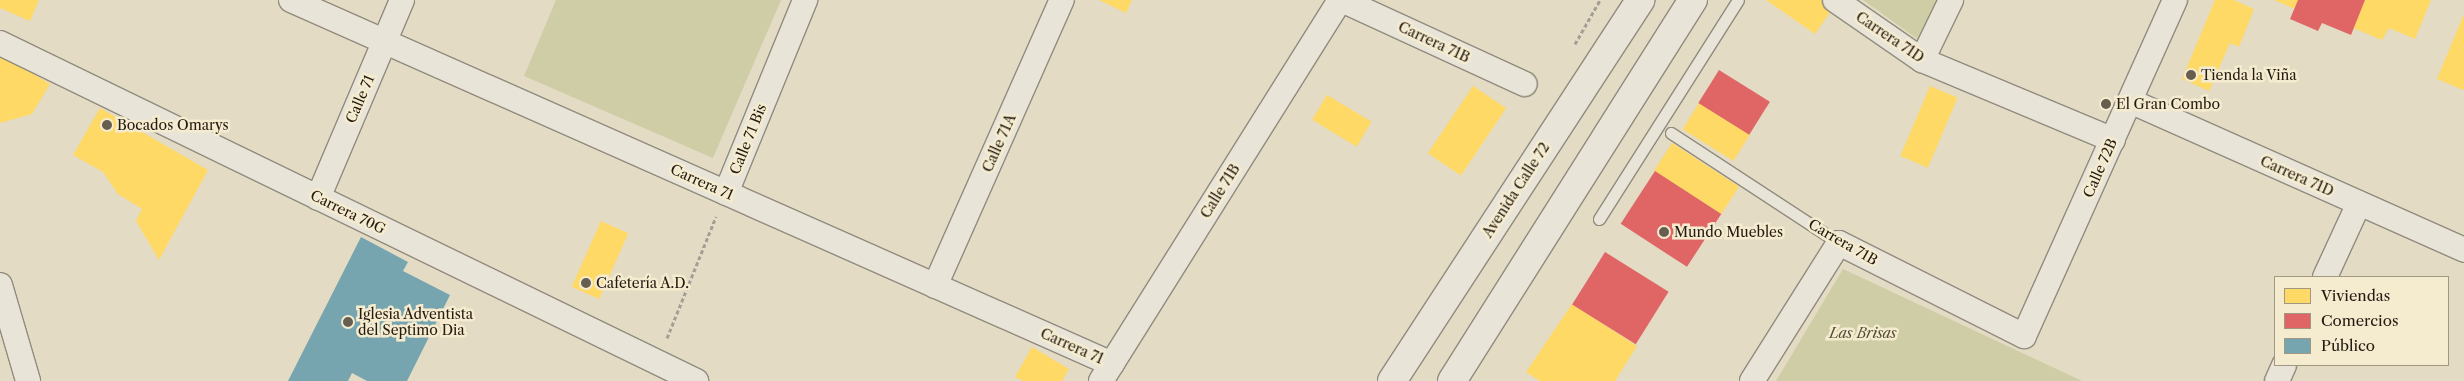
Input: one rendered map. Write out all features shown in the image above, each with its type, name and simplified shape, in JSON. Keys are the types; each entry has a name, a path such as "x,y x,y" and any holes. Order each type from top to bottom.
{"main road":[{"name":"Avenida Calle 72","path":"1392,381 1640,0"},
{"path":"1452,381 1690,5"}],"street":[{"name":"Carrera 71","path":"291,0 936,286 1107,372"},
{"name":"Calle 71","path":"318,198 402,0"},
{"name":"Calle 71 Bis","path":"726,193 804,0"},
{"name":"Calle 71A","path":"936,286 1062,0"},
{"name":"Carrera 71B","path":"1341,0 1525,84"},
{"name":"Calle 71B","path":"1107,372 1341,0"},
{"name":"Carrera 71D","path":"1835,0 1922,60 2113,140"},
{"path":"1922,60 1952,0"},
{"name":"Calle 72B","path":"2024,336 2175,0"},
{"name":"Carrera 70G","path":"0,43 696,381"},
{"name":"Carrera 71D","path":"2130,102 2464,250"},
{"path":"2325,276 2359,203"},
{"name":"Carrera 71B","path":"1838,243 2024,336"},
{"path":"1752,381 1838,243"},
{"path":"0,284 28,381"},
{"path":"2277,381 2284,366"}],"lane":[{"path":"1599,219 1738,0"},
{"name":"Carrera 71B","path":"1671,133 1838,243"}],"path":[{"path":"657,362 726,193"}],"green space":[{"path":"556,0 781,0 713,158 524,76"},
{"path":"1863,0 1939,0 1919,40"},
{"name":"Las Brisas","path":"1843,269 2082,381 1776,381"}],"building: Viviendas":[{"path":"0,0 39,0 30,21 0,8"},
{"path":"1099,0 1132,0 1126,13"},
{"path":"1766,0 1821,0 1833,8 1815,34"},
{"path":"2215,0 2234,0 2254,9 2239,47 2230,43 2209,91 2182,79"},
{"path":"2274,0 2298,0 2295,9"},
{"path":"2365,0 2431,0 2415,39 2389,28 2382,40 2353,28"},
{"path":"2464,14 2464,88 2463,90 2437,79"},
{"path":"0,54 50,84 32,114 0,123"},
{"path":"1473,86 1506,108 1461,176 1428,153"},
{"path":"1930,86 1958,98 1928,168 1900,156"},
{"path":"1327,95 1372,122 1357,147 1312,120"},
{"path":"1699,103 1750,135 1733,161 1683,129"},
{"path":"100,108 208,170 159,260 136,221 142,209 118,194 103,172 73,155"},
{"path":"1672,143 1739,187 1721,214 1654,171"},
{"path":"601,221 628,233 599,299 572,287"},
{"path":"1572,304 1637,346 1615,381 1540,381 1526,372"},
{"path":"1032,347 1069,369 1062,381 1023,381 1015,377"}],"building: Comercios":[{"path":"2298,0 2365,0 2351,35 2322,23 2318,31 2290,19"},
{"path":"1719,70 1770,102 1749,135 1698,103"},
{"path":"1655,171 1721,214 1687,267 1621,224"},
{"path":"1605,252 1669,292 1636,344 1572,305"}],"building: Público":[{"path":"361,237 408,262 403,271 450,295 407,381 367,381 352,373 348,381 288,381"}],"place":[{"name":"Tienda la Viña","path":"2191,75"},
{"name":"El Gran Combo","path":"2106,104"},
{"name":"Bocados Omarys","path":"107,125"},
{"name":"Mundo Muebles","path":"1664,232"},
{"name":"Cafetería A.D.","path":"586,283"},
{"name":"Iglesia Adventista del Septimo Dia","path":"348,322"}]}
